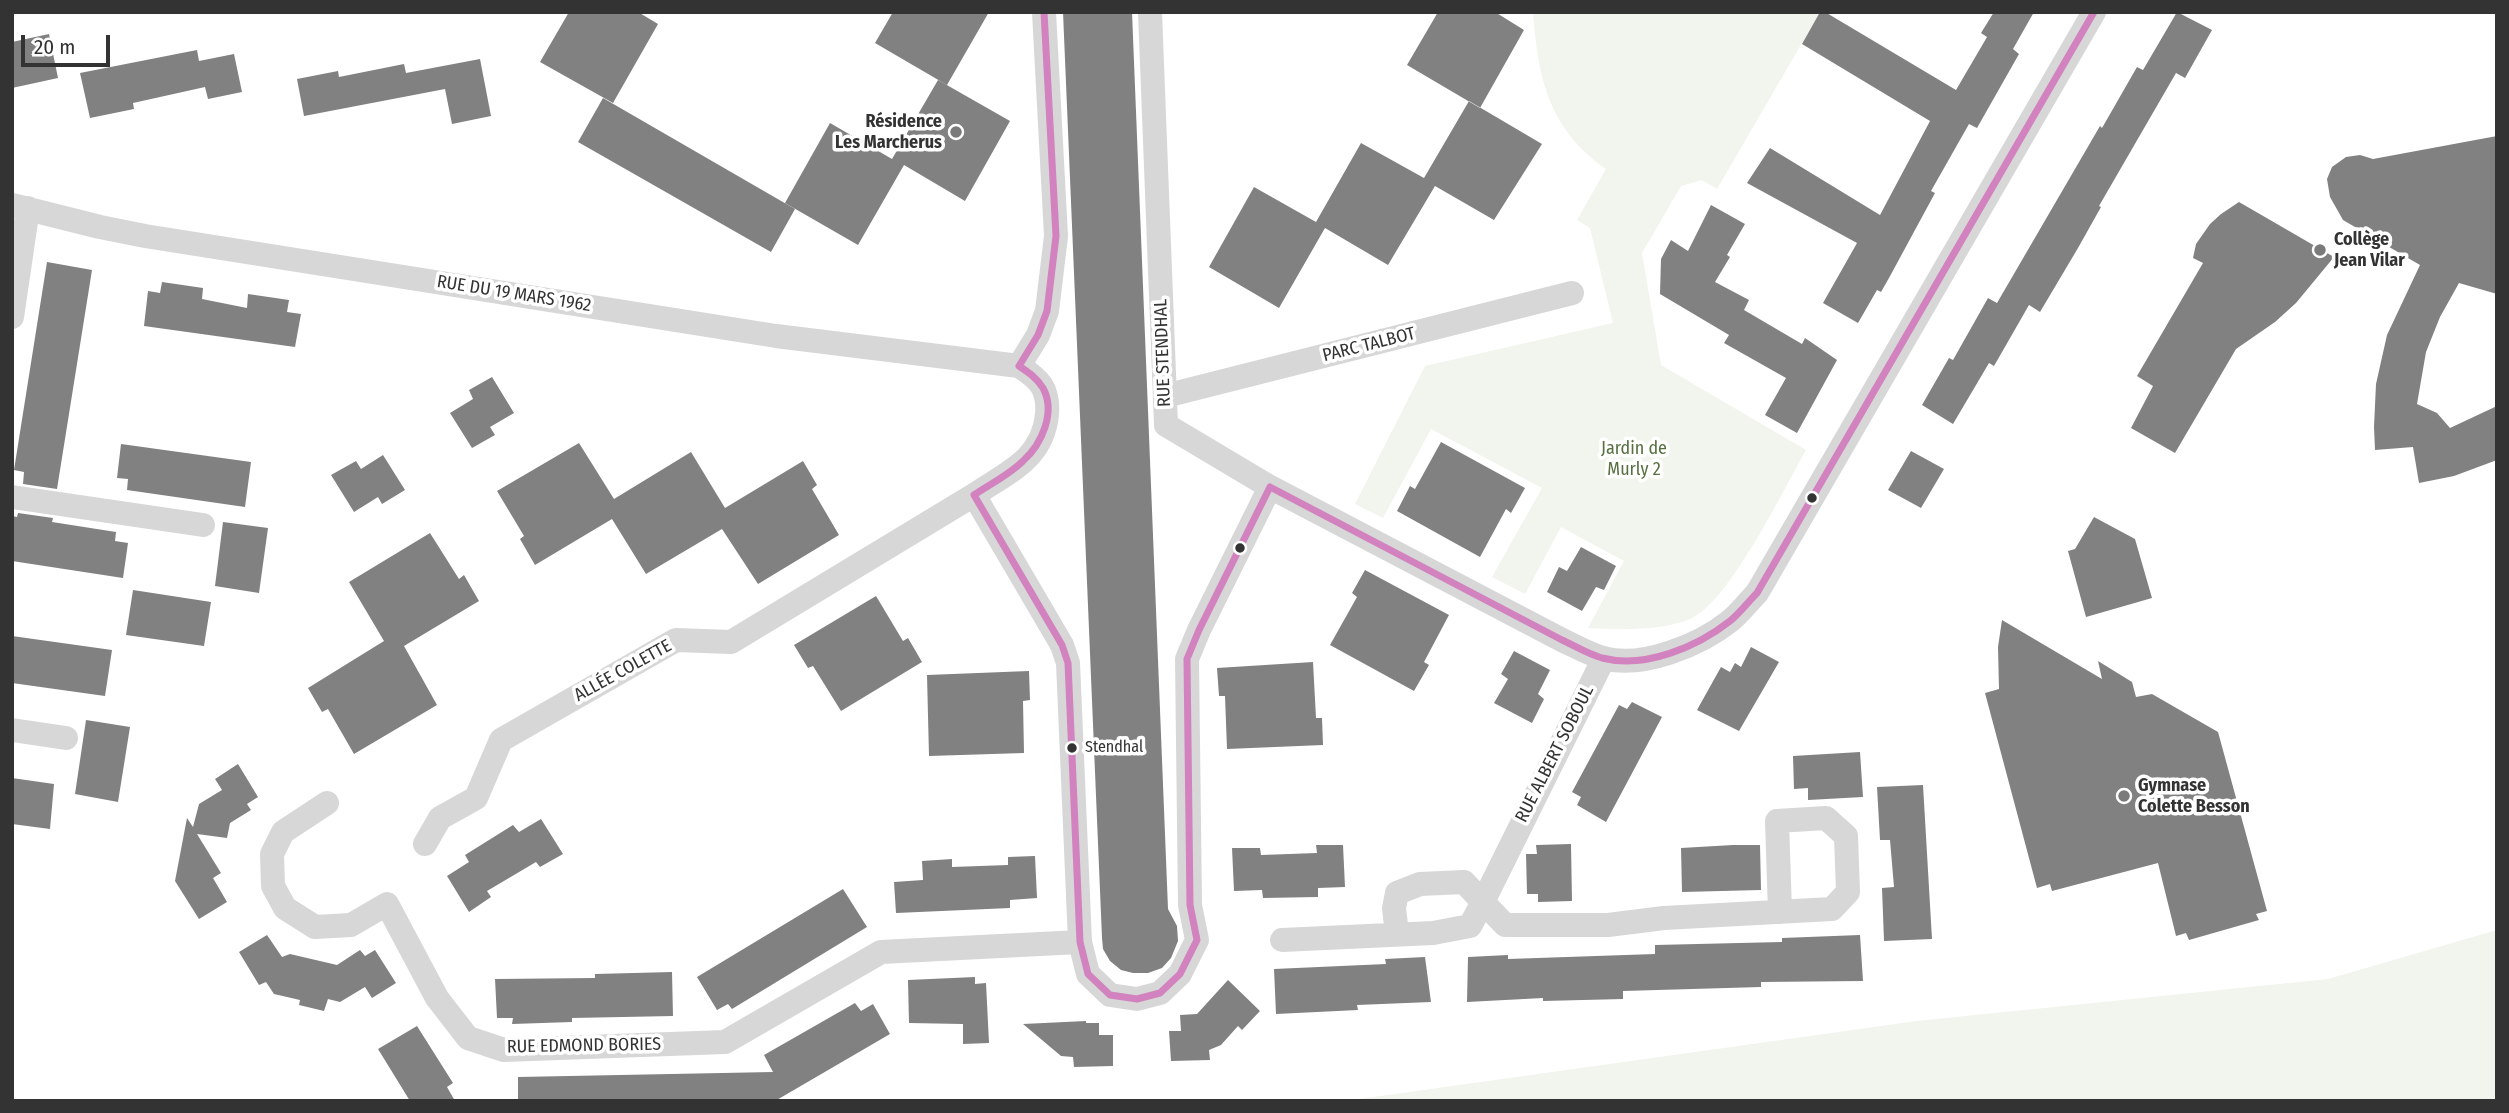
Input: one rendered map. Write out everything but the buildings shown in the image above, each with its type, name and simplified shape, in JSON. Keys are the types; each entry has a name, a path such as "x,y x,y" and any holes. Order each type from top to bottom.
{"street":[{"path":"1044,12 1056,236 1047,311 1038,335 1020,366 1038,379 1046,395 1044,434 1037,449 1026,460 974,495 1062,645 1068,663 1080,942 1088,974 1110,995 1137,999 1160,993 1180,974 1197,940 1190,905 1187,659 1199,629 1270,487 1562,640 1604,658 1629,660 1684,648 1709,636 1732,619 1757,593 2094,12"},
{"name":"RUE STENDHAL","path":"1150,12 1166,425 1270,487"},
{"path":"12,317 20,206"},
{"name":"RUE DU 19 MARS 1962","path":"20,206 100,227 194,244 776,336 1020,366"},
{"name":"PARC TALBOT","path":"1165,396 1572,293"},
{"name":"ALLÉE COLETTE","path":"425,844 440,818 476,798 501,740 676,640 731,642 974,495"},
{"path":"12,497 203,525"},
{"name":"RUE ALBERT SOBOUL","path":"1282,940 1433,933 1469,926 1604,658"},
{"path":"12,730 66,738"},
{"name":"RUE EDMOND BORIES","path":"327,803 283,832 272,854 273,886 285,908 315,927 351,925 387,904 437,998 468,1038 504,1050 725,1042 881,952 1080,942"},
{"path":"1397,934 1394,908 1397,893 1420,884 1464,881 1505,925 1608,925 1664,918 1780,912"}],"green space":[{"name":"Jardin de Murly 2","path":"1533,12 1820,12 1717,189 1702,180 1681,186 1642,253 1661,365 1806,450 1740,566 1709,606 1683,622 1628,629 1588,628 1624,561 1561,527 1525,594 1492,577 1542,488 1431,429 1383,518 1355,504 1425,366 1613,323 1590,228 1577,220 1606,169 1571,137 1550,101 1538,59"},
{"path":"2497,930 2497,1101 1345,1101 1917,1021 2328,979"}],"transit line":[{"path":"1044,12 1056,236 1047,311 1038,335 1019,366 1043,388 1047,397 1047,417 1041,437 1030,454 1012,471 974,495 1062,645 1068,663 1080,942 1088,974 1110,995 1137,999 1160,993 1180,974 1197,940 1190,905 1187,659 1270,487 1562,640 1602,658 1618,661 1653,658 1686,647 1717,631 1757,593 2094,12"}],"place":[{"name":"Résidence Les Marcherus","path":"956,132"},
{"name":"Collège Jean Vilar","path":"2320,250"},
{"name":"Stendhal","path":"1072,748"},
{"name":"Gymnase Colette Besson","path":"2124,796"}]}
